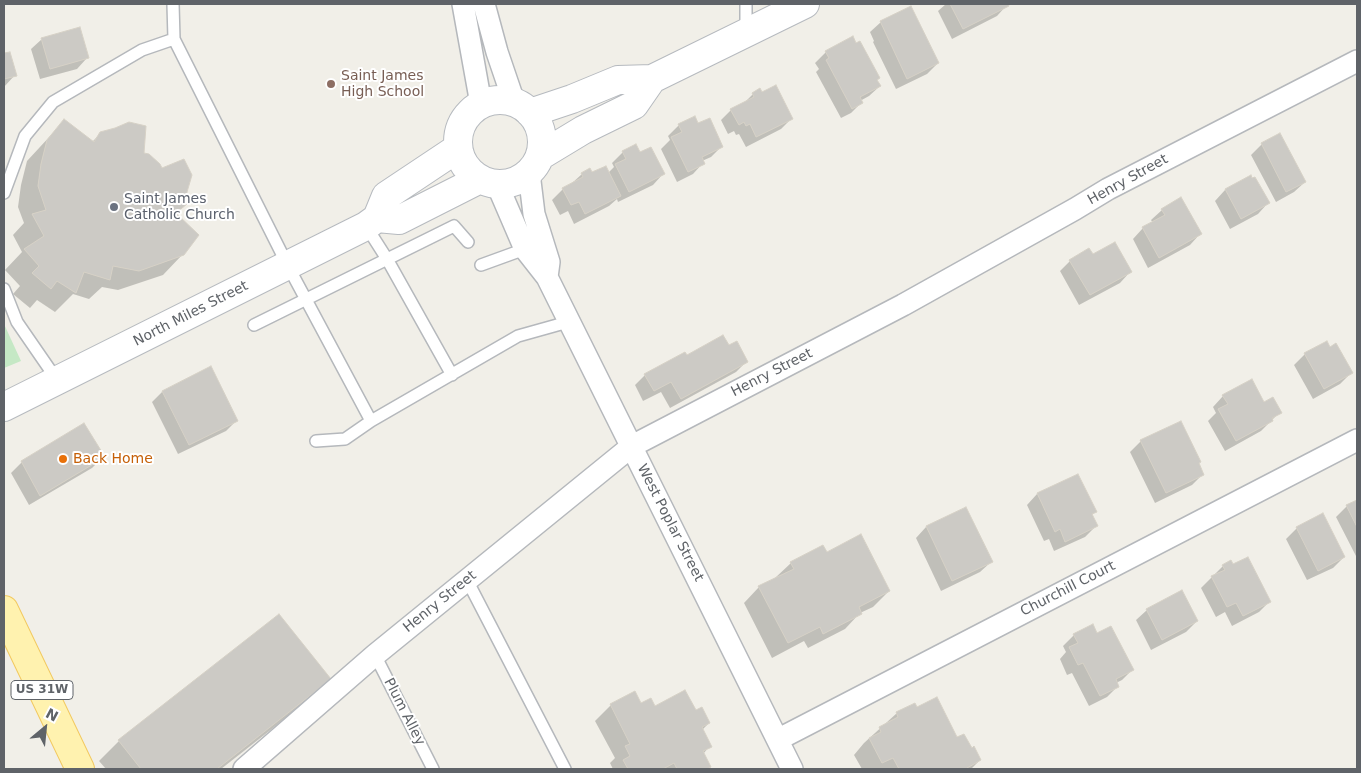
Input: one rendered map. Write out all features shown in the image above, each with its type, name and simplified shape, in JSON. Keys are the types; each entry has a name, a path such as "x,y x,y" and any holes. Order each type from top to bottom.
{"main road":[{"path":"652,79 634,104 583,130 534,164 519,180 506,184 488,182 470,171 462,161 458,148 458,135 463,122 481,104 494,101 522,108 572,99 618,80 652,79 805,4"},
{"path":"522,108 538,124 542,136 534,164"},
{"path":"371,222 386,196 458,148"},
{"name":"North Miles Street","path":"4,408 288,266 371,222 399,220 488,182"},
{"name":"US 31W","path":"4,610 11,641 80,769"}],"street":[{"path":"463,4 481,104"},
{"path":"484,4 497,52 522,108"},
{"name":"Henry Street","path":"244,769 375,654 632,446 904,305 1108,189 1357,61"},
{"name":"West Poplar Street","path":"534,164 534,214 550,262 547,277"},
{"name":"West Poplar Street","path":"488,182 525,248 547,277 779,739 792,769"},
{"name":"Churchill Court","path":"779,739 1357,440"}],"lane":[{"path":"173,4 174,39 288,266 371,421"},
{"path":"746,4 746,33"},
{"path":"4,193 25,136 53,102 142,50 174,39"},
{"path":"371,222 387,259 452,375"},
{"path":"254,325 454,226 468,242"},
{"path":"481,265 525,248"},
{"path":"4,289 17,322 58,381"},
{"path":"316,441 345,440 371,421 518,336 568,322"},
{"path":"467,580 565,769"},
{"name":"Plum Alley","path":"375,654 433,769"}],"green space":[{"path":"4,324 21,361 4,368"}],"building":[{"path":"950,4 1008,4 1009,6 963,29"},
{"path":"911,6 939,63 907,79 880,21"},
{"path":"80,27 89,58 50,69 41,38"},
{"path":"853,36 856,43 860,41 880,78 877,80 881,86 860,97 863,103 852,109 826,60 829,58 825,51"},
{"path":"10,52 17,76 4,79 4,53"},
{"path":"776,85 793,119 756,137 750,124 746,126 744,122 739,125 730,109 754,97 752,93 760,88 762,92"},
{"path":"695,116 698,123 710,118 723,147 702,157 705,164 688,172 671,137 682,132 678,124"},
{"name":"Saint James Catholic Church","path":"64,119 94,142 100,132 129,122 146,126 144,153 149,154 162,168 184,159 192,175 187,192 187,204 176,213 199,235 184,255 139,271 113,266 110,280 84,272 76,293 57,281 51,289 32,273 39,266 24,249 44,236 32,214 46,210 38,186 41,164 47,140"},
{"path":"1280,133 1306,182 1286,192 1261,143"},
{"path":"636,144 640,152 651,147 665,174 629,192 615,164 626,159 622,151"},
{"path":"606,166 621,196 585,214 579,202 571,205 562,188 583,177 581,173 590,168 592,172"},
{"path":"1251,175 1252,178 1255,177 1270,203 1241,219 1225,189"},
{"path":"1181,197 1202,234 1159,258 1142,227 1165,215 1161,209"},
{"path":"1115,242 1132,272 1090,295 1069,260 1089,248 1093,254"},
{"path":"723,335 729,345 737,341 748,362 681,399 671,382 654,391 644,374 685,352 687,355"},
{"path":"1327,341 1330,347 1336,343 1353,373 1324,389 1304,353"},
{"path":"211,366 238,421 189,445 162,391"},
{"path":"1252,379 1264,402 1273,397 1282,413 1272,418 1273,421 1236,441 1218,409 1228,404 1222,395"},
{"path":"1181,421 1201,462 1199,463 1204,475 1166,493 1140,440"},
{"name":"Back Home","path":"84,423 105,457 40,496 21,461"},
{"path":"1078,474 1097,512 1092,514 1098,526 1065,542 1060,529 1055,532 1037,493"},
{"path":"1357,500 1357,527 1346,505"},
{"path":"966,507 993,562 952,581 926,526"},
{"path":"1323,513 1345,557 1318,571 1296,527"},
{"path":"861,534 890,591 859,607 862,614 823,634 820,627 788,643 758,586 794,569 790,562 823,545 827,552"},
{"path":"1248,557 1271,602 1243,616 1236,603 1227,607 1211,576 1225,570 1222,565 1231,560 1233,564"},
{"path":"1182,590 1198,621 1162,640 1146,609"},
{"path":"279,614 331,679 217,769 141,769 118,740"},
{"path":"1093,624 1097,633 1111,626 1134,670 1116,679 1119,687 1100,696 1083,663 1078,665 1069,647 1078,643 1073,634"},
{"path":"685,690 696,710 702,707 710,723 702,727 712,747 703,751 711,767 707,769 677,769 674,763 663,769 628,769 623,760 630,756 625,746 630,744 610,704 635,691 641,703 651,698 655,706"},
{"path":"937,697 957,737 964,734 972,748 974,746 981,760 967,769 899,769 893,758 882,763 869,738 881,732 879,727 898,717 896,712 915,703 917,707"}],"place":[{"name":"Saint James High School","path":"331,84"},
{"name":"Saint James Catholic Church","path":"114,207"},
{"name":"Back Home","path":"63,459"}]}
